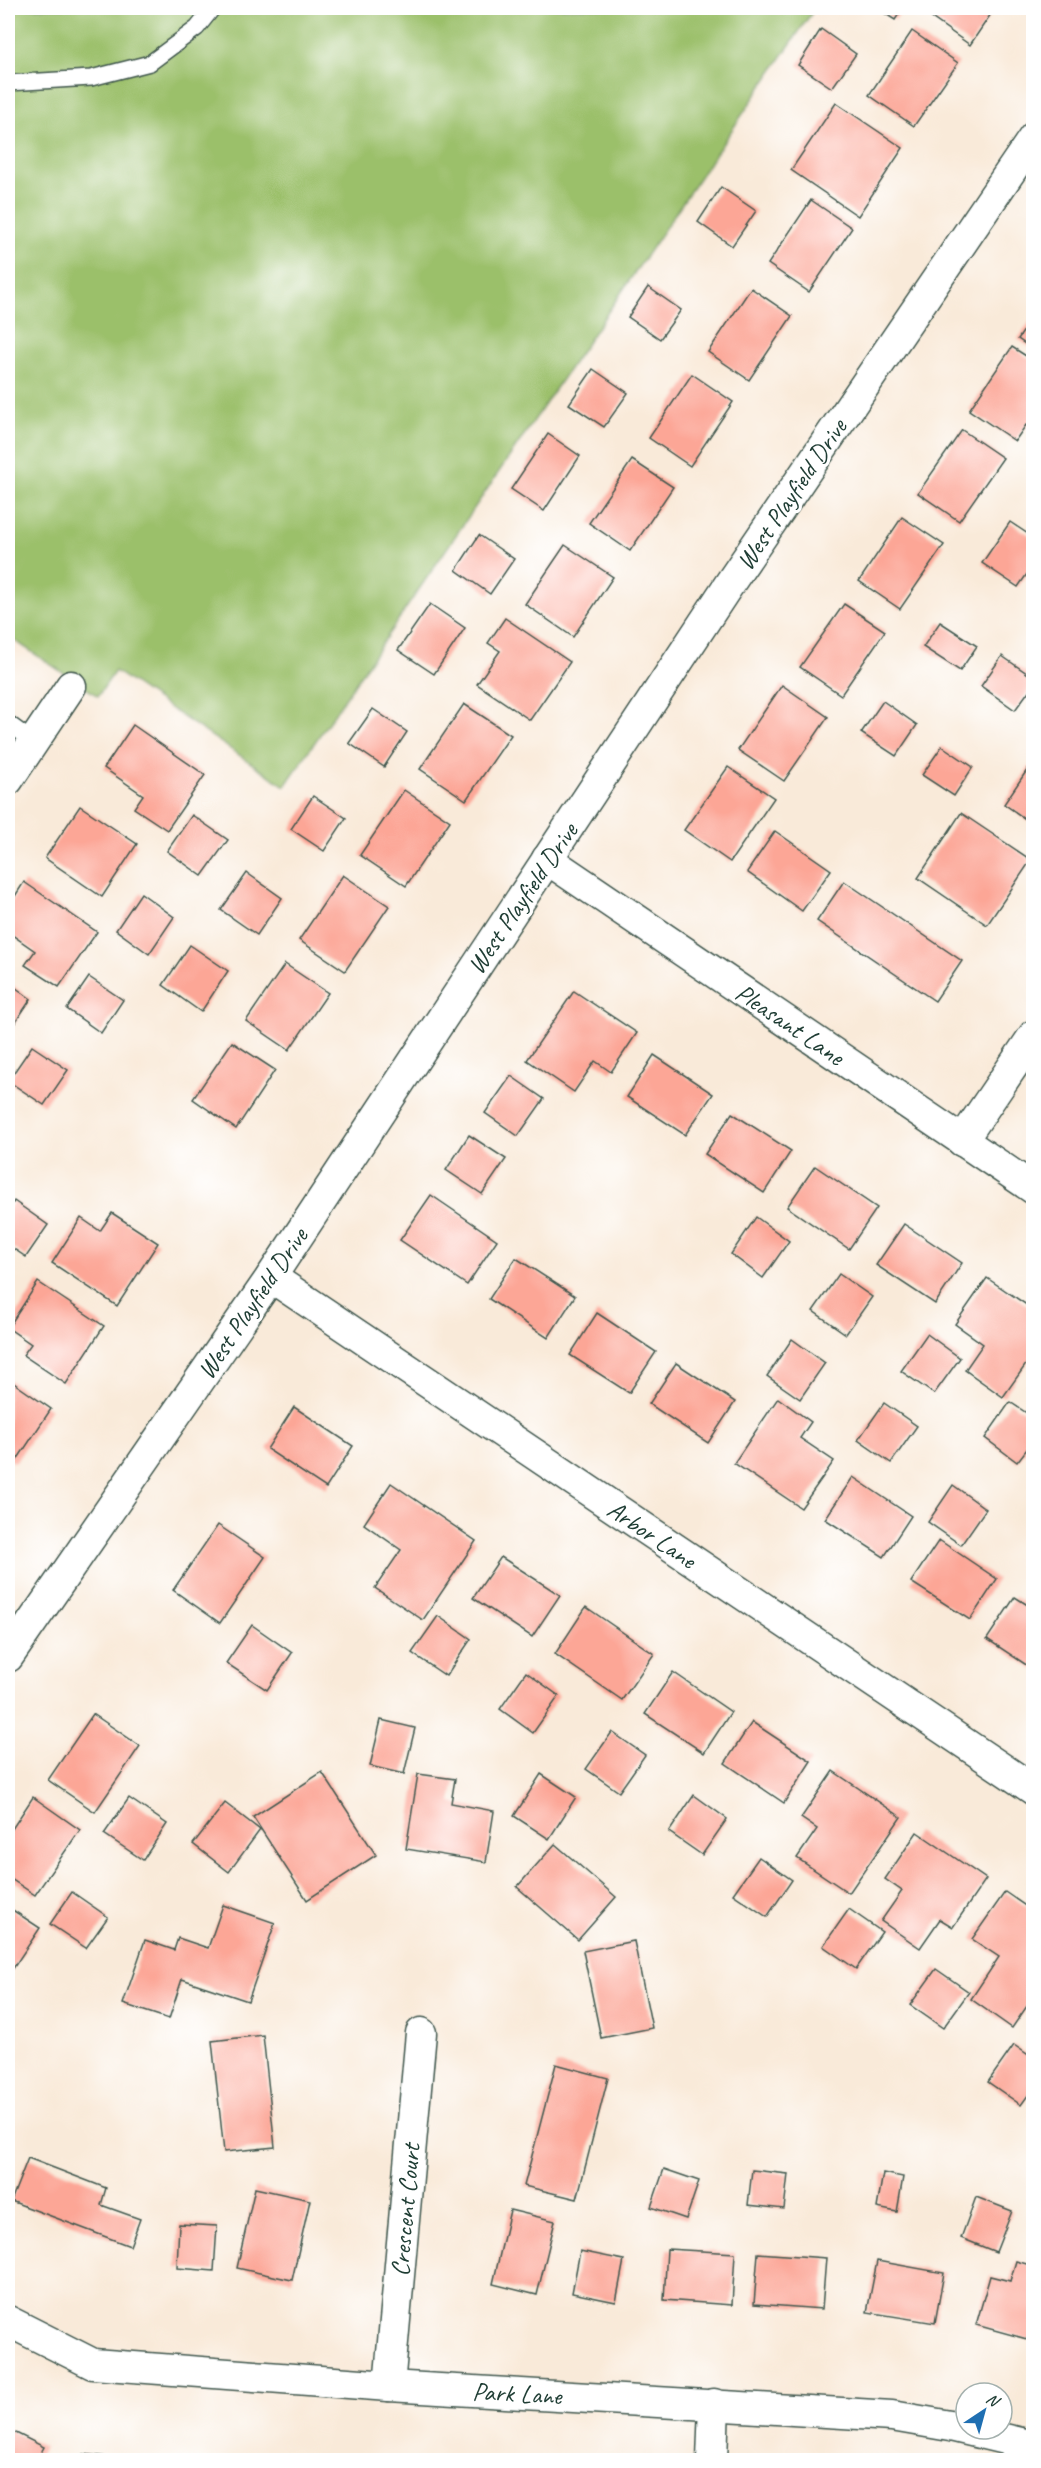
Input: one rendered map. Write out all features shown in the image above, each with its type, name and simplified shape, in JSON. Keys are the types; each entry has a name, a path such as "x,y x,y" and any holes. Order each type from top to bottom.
{"street":[{"name":"West Playfield Drive","path":"8,1657 271,1277 730,583 1034,137"},
{"path":"8,780 71,686"},
{"name":"Pleasant Lane","path":"547,859 1034,1189"},
{"path":"962,1141 1034,1035"},
{"name":"Arbor Lane","path":"271,1277 1034,1790"},
{"name":"Crescent Court","path":"389,2386 421,2033"},
{"name":"Park Lane","path":"8,2321 93,2364 389,2386 892,2416 950,2426 1034,2446"},
{"path":"712,2460 714,2404"}],"lane":[{"path":"8,83 91,78 150,63 197,28 213,8"},
{"path":"8,723 34,742"}],"green space":[{"path":"8,8 815,8 285,786 115,671 98,696 8,636"}],"building":[{"path":"876,8 903,8 895,20"},
{"path":"935,8 995,8 970,45 929,16"},
{"path":"821,29 856,54 832,88 798,65"},
{"path":"912,31 958,63 914,126 869,95"},
{"path":"836,103 903,148 858,216 791,170"},
{"path":"721,187 756,211 732,246 698,222"},
{"path":"811,200 852,228 809,292 768,264"},
{"path":"648,287 681,310 660,339 628,317"},
{"path":"751,288 792,316 749,380 708,352"},
{"path":"1034,316 1034,350 1018,339"},
{"path":"1012,347 1034,361 1034,430 1026,425 1015,441 969,410"},
{"path":"593,369 628,393 604,427 569,404"},
{"path":"692,374 733,402 690,466 649,438"},
{"path":"962,430 1003,458 959,521 918,493"},
{"path":"548,434 580,456 544,511 511,489"},
{"path":"632,460 673,487 630,551 589,523"},
{"path":"902,517 944,545 900,609 859,581"},
{"path":"1010,522 1034,538 1034,564 1018,587 982,563"},
{"path":"479,535 514,559 490,594 456,570"},
{"path":"565,545 613,577 573,637 525,604"},
{"path":"430,604 465,628 434,674 398,650"},
{"path":"844,604 885,631 841,695 800,667"},
{"path":"505,618 570,662 530,720 477,684 500,651 488,643"},
{"path":"940,622 977,646 960,671 923,647"},
{"path":"1002,656 1034,678 1034,684 1015,710 981,686"},
{"path":"782,685 828,717 784,781 738,750"},
{"path":"883,701 917,725 896,756 861,733"},
{"path":"464,704 511,735 466,800 420,769"},
{"path":"373,709 407,732 384,767 349,743"},
{"path":"133,725 205,775 167,830 134,808 143,795 104,768"},
{"path":"942,746 973,767 954,796 922,775"},
{"path":"1034,760 1034,825 1004,804"},
{"path":"728,767 774,798 730,862 684,830"},
{"path":"404,790 450,821 406,886 360,855"},
{"path":"313,796 346,818 324,851 291,829"},
{"path":"80,806 137,844 102,897 45,858"},
{"path":"961,813 1031,860 987,925 918,878"},
{"path":"192,815 228,840 202,876 167,851"},
{"path":"775,831 831,870 802,911 747,872"},
{"path":"247,873 282,898 257,935 221,910"},
{"path":"343,875 389,906 345,971 299,940"},
{"path":"844,881 962,961 935,1001 817,921"},
{"path":"24,882 97,932 59,987 25,965 35,951 8,932 8,907"},
{"path":"141,893 174,917 149,954 116,930"},
{"path":"190,945 228,971 201,1012 163,985"},
{"path":"285,964 328,993 289,1050 246,1021"},
{"path":"89,977 123,1000 101,1033 67,1009"},
{"path":"8,982 31,999 8,1033"},
{"path":"574,991 637,1033 611,1072 595,1061 574,1092 527,1060"},
{"path":"232,1042 275,1070 236,1129 193,1099"},
{"path":"32,1046 68,1070 44,1105 8,1081"},
{"path":"654,1055 713,1094 685,1135 627,1097"},
{"path":"511,1076 544,1099 518,1136 485,1113"},
{"path":"732,1113 791,1151 764,1193 705,1154"},
{"path":"469,1135 506,1159 482,1194 446,1170"},
{"path":"815,1166 877,1208 849,1249 787,1207"},
{"path":"431,1195 497,1240 467,1285 400,1240"},
{"path":"14,1201 48,1225 26,1257 8,1245 8,1211"},
{"path":"112,1213 158,1243 117,1306 52,1263 81,1218 100,1231"},
{"path":"756,1217 789,1241 763,1278 731,1254"},
{"path":"904,1224 962,1263 935,1304 876,1265"},
{"path":"516,1258 575,1296 548,1338 489,1299"},
{"path":"839,1274 872,1297 846,1334 813,1311"},
{"path":"987,1278 1034,1310 1034,1353 1003,1397 965,1370 983,1344 955,1324"},
{"path":"38,1282 104,1326 66,1384 23,1355 31,1344 8,1328"},
{"path":"597,1313 656,1352 629,1393 570,1355"},
{"path":"927,1334 960,1358 934,1394 901,1371"},
{"path":"792,1339 825,1363 800,1399 767,1376"},
{"path":"676,1363 735,1402 708,1443 649,1404"},
{"path":"8,1379 51,1409 15,1463 8,1459"},
{"path":"778,1398 811,1422 800,1438 834,1461 801,1508 734,1463"},
{"path":"1010,1402 1034,1418 1034,1440 1017,1462 985,1438"},
{"path":"884,1403 917,1426 891,1463 858,1440"},
{"path":"294,1407 353,1446 326,1488 267,1449"},
{"path":"853,1477 911,1516 884,1557 825,1519"},
{"path":"391,1483 476,1541 423,1620 375,1588 401,1550 364,1524"},
{"path":"953,1485 986,1509 961,1545 928,1522"},
{"path":"218,1525 265,1557 220,1623 173,1590"},
{"path":"939,1540 997,1579 970,1620 911,1582"},
{"path":"501,1557 560,1595 532,1637 473,1598"},
{"path":"1015,1597 1034,1609 1034,1670 987,1639"},
{"path":"586,1607 654,1654 622,1700 555,1654"},
{"path":"438,1616 471,1639 446,1676 412,1653"},
{"path":"252,1625 292,1653 267,1690 226,1663"},
{"path":"526,1672 559,1696 533,1733 500,1709"},
{"path":"673,1672 731,1712 704,1753 645,1714"},
{"path":"93,1714 140,1746 95,1812 48,1780"},
{"path":"381,1720 415,1728 404,1774 370,1766"},
{"path":"752,1722 811,1761 784,1803 725,1763"},
{"path":"612,1732 645,1755 619,1792 586,1769"},
{"path":"833,1771 901,1817 849,1893 797,1858 817,1829 801,1818"},
{"path":"322,1772 376,1855 307,1900 253,1817"},
{"path":"418,1774 455,1779 451,1803 494,1811 486,1862 406,1849"},
{"path":"541,1774 576,1797 549,1839 514,1816"},
{"path":"694,1795 727,1819 702,1855 669,1832"},
{"path":"33,1797 80,1830 35,1895 8,1877 8,1835"},
{"path":"129,1798 167,1824 143,1860 104,1834"},
{"path":"225,1803 260,1830 229,1872 193,1844"},
{"path":"917,1832 986,1879 953,1927 940,1919 920,1948 881,1921 902,1891 885,1879"},
{"path":"555,1844 616,1897 578,1940 517,1887"},
{"path":"759,1857 792,1880 767,1917 733,1894"},
{"path":"72,1892 108,1917 86,1948 50,1924"},
{"path":"1005,1892 1034,1912 1034,1996 1012,2028 971,1999 999,1957 972,1939"},
{"path":"223,1905 275,1923 248,2001 182,1979 169,2019 123,2004 145,1940 174,1950 178,1938 208,1948"},
{"path":"8,1907 40,1928 8,1976"},
{"path":"849,1909 882,1932 856,1969 823,1946"},
{"path":"634,1941 652,2028 601,2038 583,1951"},
{"path":"936,1969 969,1992 943,2028 910,2005"},
{"path":"263,2035 275,2147 224,2152 212,2041"},
{"path":"1014,2045 1034,2059 1034,2087 1021,2105 988,2082"},
{"path":"556,2064 608,2078 577,2199 524,2186"},
{"path":"28,2158 106,2188 101,2205 140,2219 130,2246 11,2201"},
{"path":"664,2169 699,2181 686,2219 651,2207"},
{"path":"752,2170 788,2174 784,2209 748,2205"},
{"path":"883,2173 903,2177 897,2212 877,2208"},
{"path":"255,2188 310,2200 292,2280 237,2268"},
{"path":"976,2197 1012,2211 996,2252 961,2238"},
{"path":"510,2210 555,2221 537,2295 493,2284"},
{"path":"179,2224 217,2226 214,2271 177,2268"},
{"path":"667,2249 735,2253 732,2305 664,2300"},
{"path":"580,2251 624,2260 616,2302 572,2293"},
{"path":"758,2253 826,2258 822,2309 754,2304"},
{"path":"877,2261 944,2273 935,2323 867,2312"},
{"path":"1016,2261 1034,2266 1034,2341 976,2325 990,2276 1010,2281"},
{"path":"8,2429 44,2447 37,2460 8,2460"},
{"path":"83,2454 124,2459 83,2460"}]}
